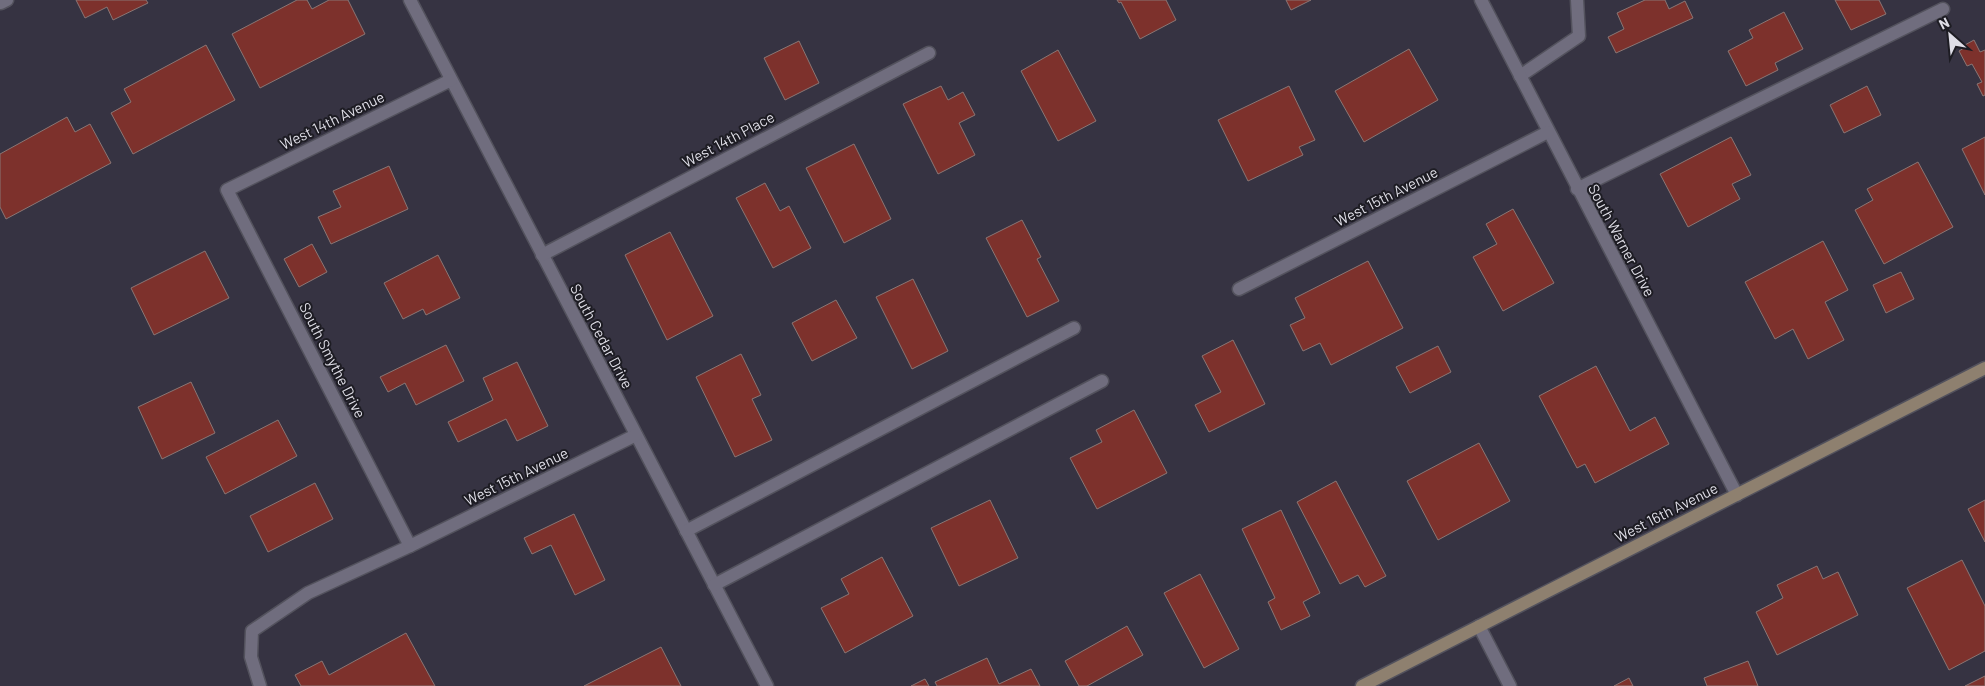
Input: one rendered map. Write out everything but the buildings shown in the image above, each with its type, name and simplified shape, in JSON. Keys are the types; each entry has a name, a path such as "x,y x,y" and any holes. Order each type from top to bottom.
{"street":[{"name":"South Cedar Drive","path":"410,0 767,686"},
{"name":"South Warner Drive","path":"1481,0 1577,189 1737,495"},
{"path":"1520,76 1580,36 1578,0"},
{"path":"1577,189 1943,9"},
{"name":"West 14th Place","path":"542,255 929,53"},
{"name":"West 14th Avenue","path":"227,190 451,80"},
{"name":"West 15th Avenue","path":"1239,289 1548,132"},
{"name":"South Smythe Drive","path":"227,190 410,546"},
{"path":"686,531 1074,328"},
{"name":"West 16th Avenue","path":"1362,686 1985,368"},
{"path":"714,585 1102,381"},
{"name":"West 15th Avenue","path":"260,686 251,657 252,631 308,593 410,546 636,435"},
{"path":"1479,626 1510,686"}]}
